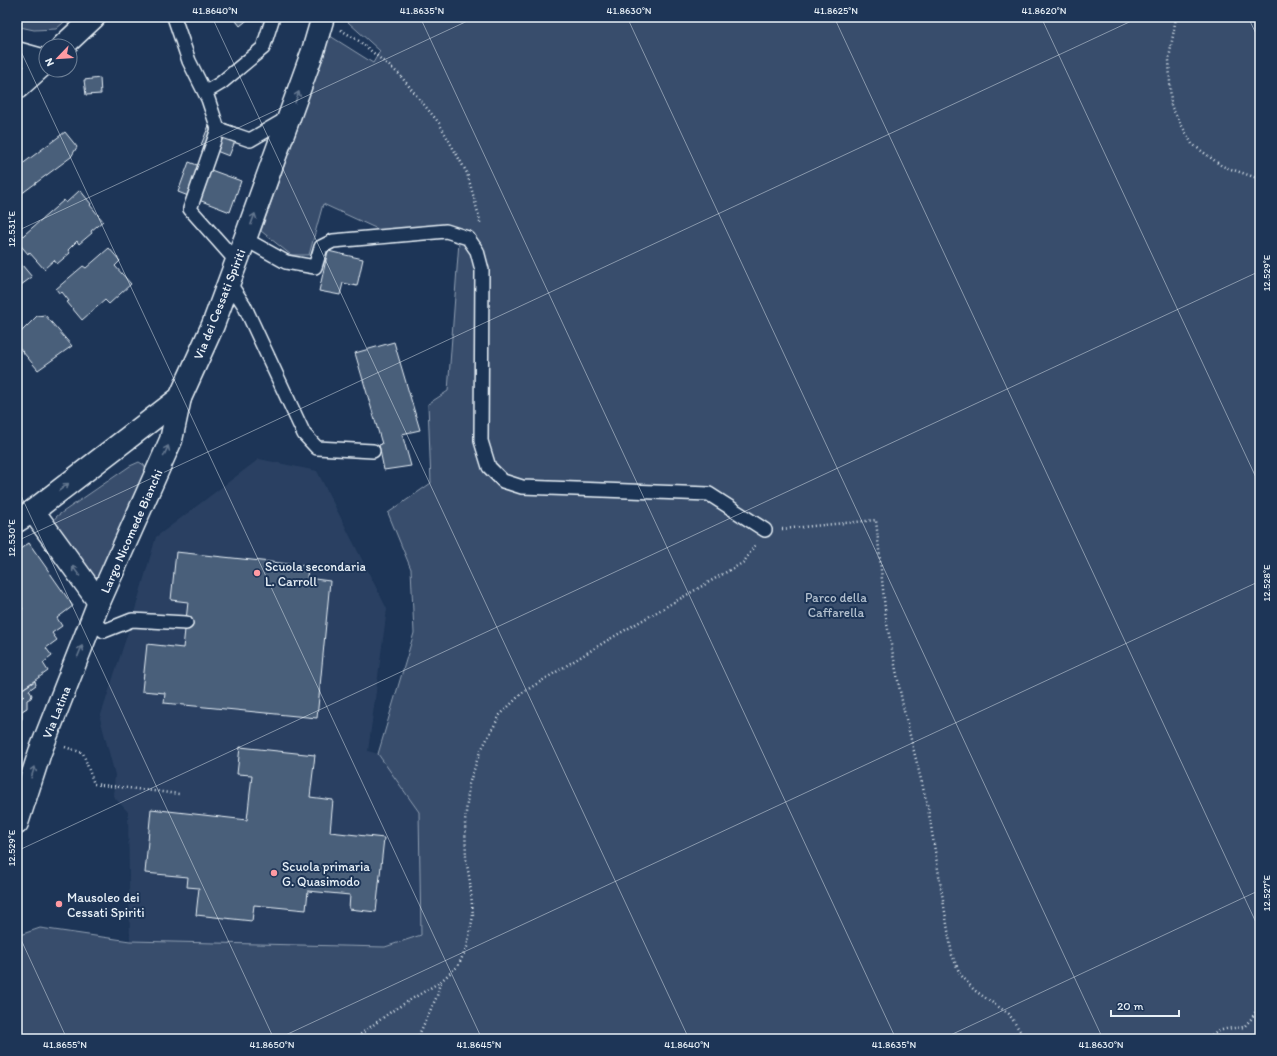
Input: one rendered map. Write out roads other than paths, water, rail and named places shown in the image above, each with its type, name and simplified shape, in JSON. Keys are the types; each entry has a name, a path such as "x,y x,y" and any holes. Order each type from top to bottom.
{"street":[{"path":"72,38 94,17"},
{"name":"Via dei Cessati Spiriti","path":"25,516 180,398 213,325 246,239 313,51 323,17"},
{"path":"17,53 38,59"},
{"path":"17,88 38,68"},
{"name":"Largo Nicomede Bianchi","path":"25,516 96,611 171,440 180,398"},
{"name":"Via Latina","path":"17,823 40,752 96,611"}],"lane":[{"path":"174,17 189,61 206,92 218,129 190,209 237,262"},
{"path":"206,92 221,84 263,48 273,17"},
{"path":"218,129 250,140 290,117"},
{"path":"246,239 286,262 315,267 321,247 333,241 446,231 468,238 477,251 482,270 481,441 489,467 504,482 522,487 709,494 765,530"},
{"path":"229,282 244,305 304,434 317,448 374,451"},
{"path":"96,611 104,631 132,620 186,623"}],"place":[{"name":"Scuola secondaria L. Carroll","path":"257,573"},
{"name":"Scuola primaria G. Quasimodo","path":"274,873"},
{"name":"Mausoleo dei Cessati Spiriti","path":"59,904"}],"park label":[{"name":"Parco della Caffarella","path":"836,604"}]}
